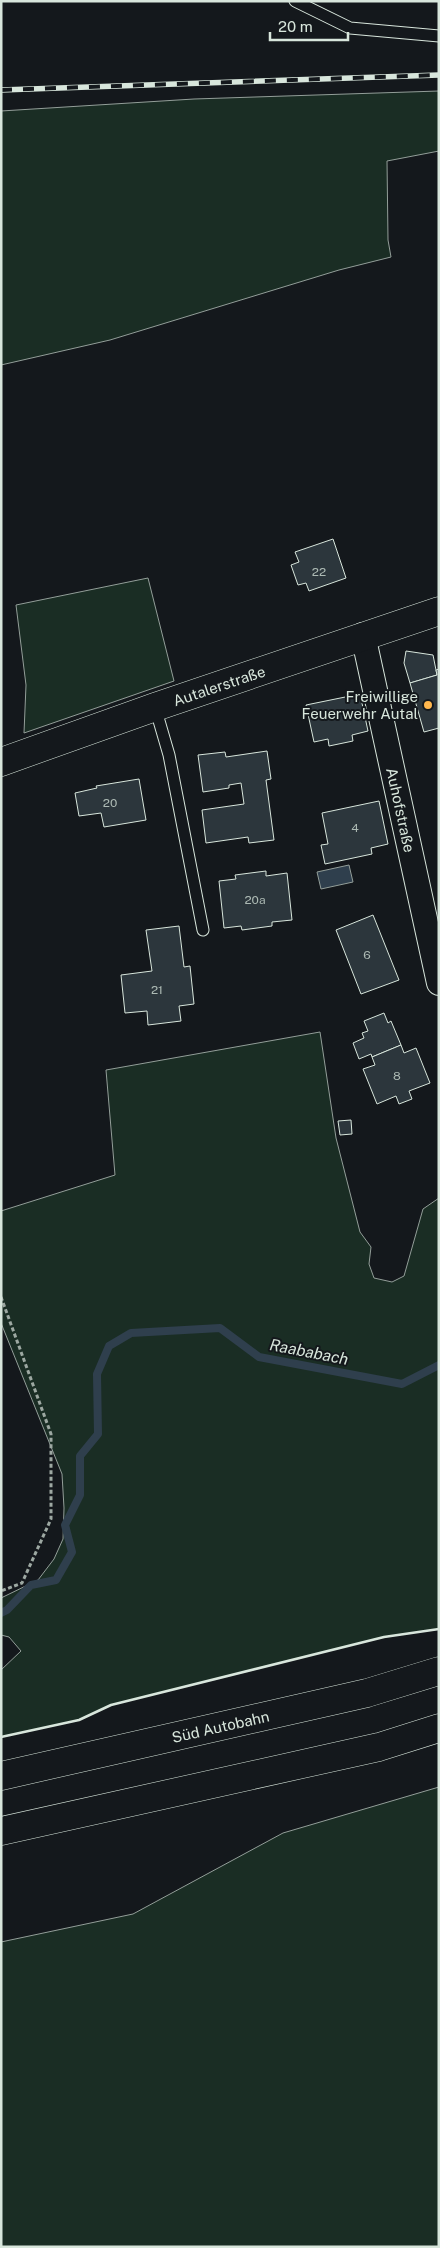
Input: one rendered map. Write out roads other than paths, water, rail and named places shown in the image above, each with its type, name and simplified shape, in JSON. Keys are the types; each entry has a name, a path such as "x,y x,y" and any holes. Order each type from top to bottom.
{"main road":[{"name":"Autalerstraße","path":"1,762 154,707 439,611"},
{"name":"Süd Autobahn","path":"1,1776 367,1693 439,1671"},
{"path":"1,1831 379,1746 439,1728"}],"street":[{"name":"Auhofstraße","path":"363,636 439,983"}],"lane":[{"path":"295,1 350,28 439,36"},
{"path":"154,707 170,755 203,930"}],"water":[{"path":"349,865 353,882 321,889 317,872"}],"waterway":[{"name":"Raababach","path":"1,1613 7,1610 31,1585 56,1580 72,1552 65,1525 80,1495 80,1456 98,1434 97,1374 109,1346 131,1333 220,1328 259,1357 402,1384 439,1365"}],"railway":[{"path":"1,90 439,75"}],"place":[{"name":"Freiwillige Feuerwehr Autal","path":"428,705"}]}
